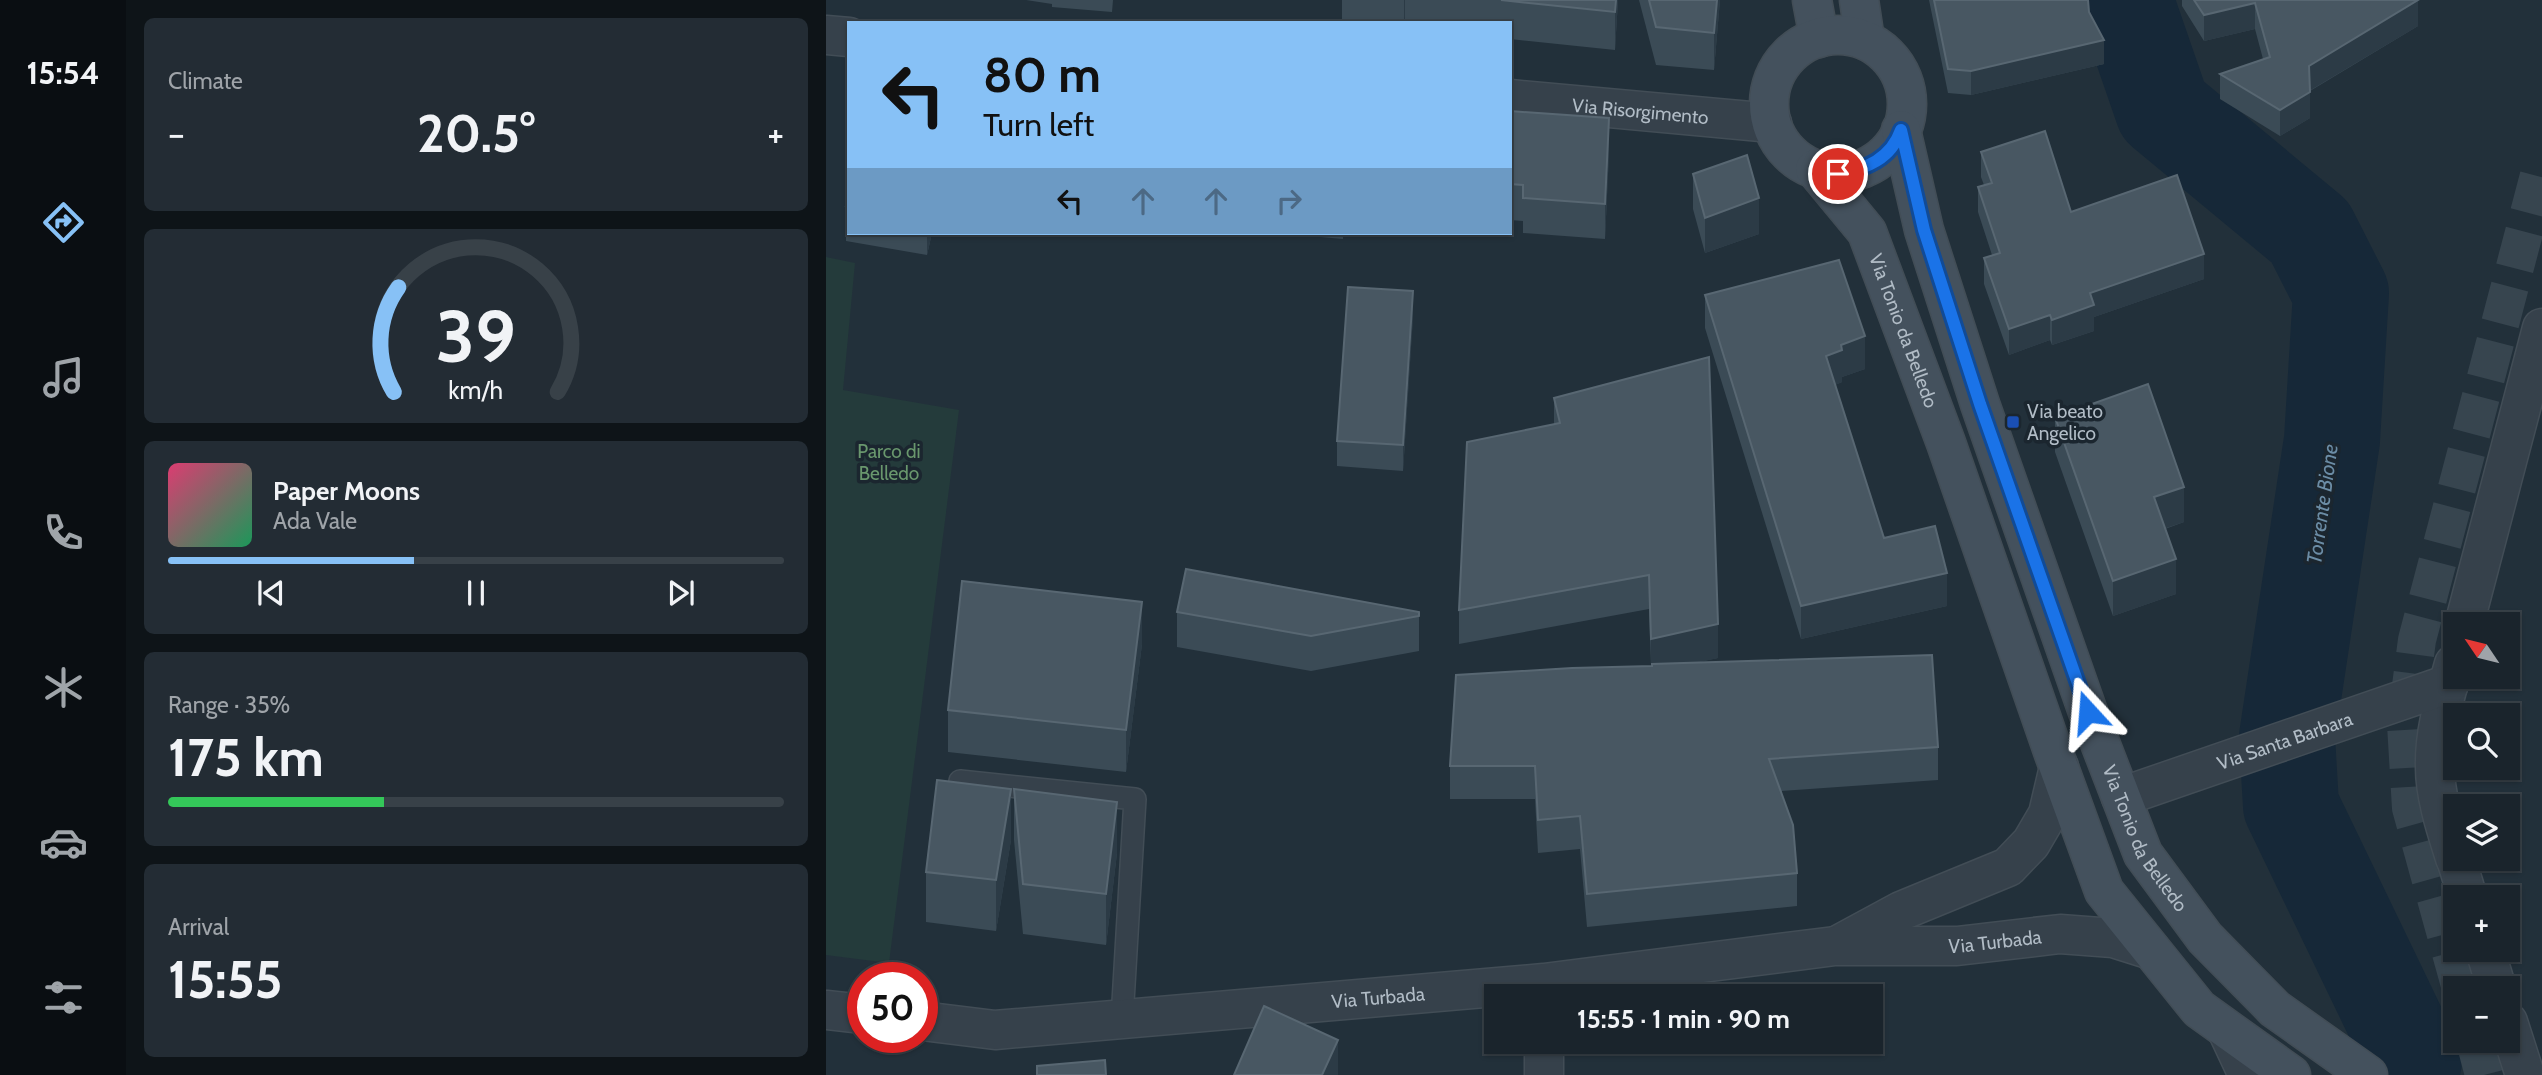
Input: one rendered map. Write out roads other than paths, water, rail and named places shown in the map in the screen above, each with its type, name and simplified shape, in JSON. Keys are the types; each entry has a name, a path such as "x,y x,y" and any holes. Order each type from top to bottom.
{"main road":[{"path":"1812,0 1818,38"},
{"path":"1859,0 1865,40"},
{"path":"1842,35 1865,40 1885,52 1900,72 1907,94 1907,118 1898,140 1882,158 1862,170 1838,174 1815,169 1796,159 1781,143 1772,123 1769,102 1773,81 1784,62 1799,47 1818,38 1842,35"},
{"name":"Via Tonio da Belledo","path":"1901,130 1924,230 1980,404 2088,712 2143,854 2205,938 2275,1009 2368,1075"},
{"name":"Via Tonio da Belledo","path":"1815,169 1867,232 1946,443 2104,891 2199,1009 2291,1075"}],"street":[{"path":"826,35 847,37"},
{"name":"Via Risorgimento","path":"1512,99 1772,123"},
{"path":"2467,612 2542,328"},
{"name":"Via Santa Barbara","path":"2121,797 2339,723 2443,675"},
{"name":"Via Santa Barbara","path":"2443,821 2435,768 2438,725 2447,690"},
{"name":"Via Turbada","path":"1835,946 1901,911 2008,867 2031,843 2048,814 2059,767"},
{"name":"Via Turbada","path":"1578,984 1835,946 1957,946 2060,934 2113,938 2151,950"},
{"name":"Via Turbada","path":"938,1023 995,1030 1122,1018 1484,993"},
{"path":"826,1010 847,1012"},
{"path":"2227,1030 2248,1075"},
{"path":"2518,1053 2525,1075"},
{"path":"1544,1054 1544,1075"}],"lane":[{"path":"960,781 1135,799 1122,1018"}],"waterway":[{"name":"Torrente Bione","path":"2125,0 2163,110 2310,232 2341,293 2332,440 2287,737 2291,806 2414,1061"}],"tunnel":[{"path":"2457,976 2411,808 2406,724 2417,640 2542,164"},
{"path":"2478,1053 2484,1075"}],"place":[{"name":"Via beato Angelico","path":"2013,422"}],"park label":[{"name":"Parco di Belledo","path":"889,462"}]}
